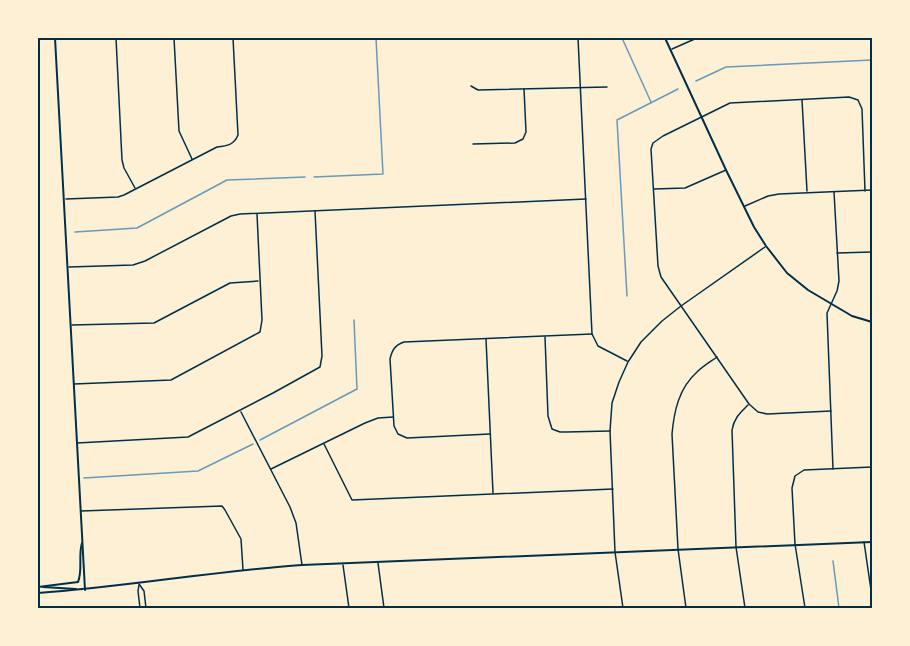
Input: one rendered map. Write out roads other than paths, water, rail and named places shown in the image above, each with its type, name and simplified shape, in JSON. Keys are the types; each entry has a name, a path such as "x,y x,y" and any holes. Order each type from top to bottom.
{"main road":[{"path":"55,38 85,590"},
{"path":"665,38 726,170 766,246 787,273 808,291 852,316 873,322"},
{"path":"38,593 139,584 243,570 302,566 873,542"},
{"path":"38,587 78,582 82,543"},
{"path":"38,587 85,590"}],"street":[{"path":"116,38 122,160 136,189"},
{"path":"174,38 179,131 192,160"},
{"path":"64,200 118,197 217,147 235,141 238,135 233,38"},
{"path":"578,38 592,334 598,346 628,362"},
{"path":"671,49 697,38"},
{"path":"471,86 478,90 607,87"},
{"path":"473,144 515,143 523,139 526,132 524,89"},
{"path":"831,411 767,414 758,412 749,404 661,277 658,266 651,149 653,143 663,136 730,103 849,97 858,100 862,109 865,191"},
{"path":"802,99 807,192"},
{"path":"653,189 685,188 726,170"},
{"path":"744,207 768,196 873,190"},
{"path":"833,469 827,312 839,281 834,192"},
{"path":"68,267 133,265 231,216 240,214 586,199"},
{"path":"76,443 188,437 320,367 322,356 315,210"},
{"path":"74,384 171,380 260,332 262,320 257,213"},
{"path":"623,609 615,552 610,431 612,403 619,382 641,342 662,321 766,246"},
{"path":"837,253 873,252"},
{"path":"71,325 154,323 230,283 259,281"},
{"path":"490,434 407,438 398,434 393,417 390,359 397,345 404,342 592,334"},
{"path":"545,336 548,416 552,429 560,432 610,431"},
{"path":"486,338 493,494"},
{"path":"686,609 678,549 673,418 684,387 696,372 717,357"},
{"path":"745,609 736,547 732,430 737,415 749,404"},
{"path":"240,410 290,507 296,523 302,566"},
{"path":"271,470 372,420 393,417"},
{"path":"324,444 352,500 613,489"},
{"path":"805,609 795,544 792,488 795,476 804,470 873,467"},
{"path":"80,511 222,506 241,539 243,570"},
{"path":"864,542 873,597"},
{"path":"378,562 384,609"},
{"path":"343,564 349,609"},
{"path":"139,584 140,609"},
{"path":"139,584 144,591 146,609"}],"waterway":[{"path":"314,177 383,174 376,38"},
{"path":"622,38 651,102"},
{"path":"696,81 726,67 872,60"},
{"path":"627,296 617,120 678,89"},
{"path":"75,232 137,228 227,180 305,177"},
{"path":"260,440 357,389 354,320"},
{"path":"84,478 198,471 253,444"},
{"path":"833,561 839,608"}]}
